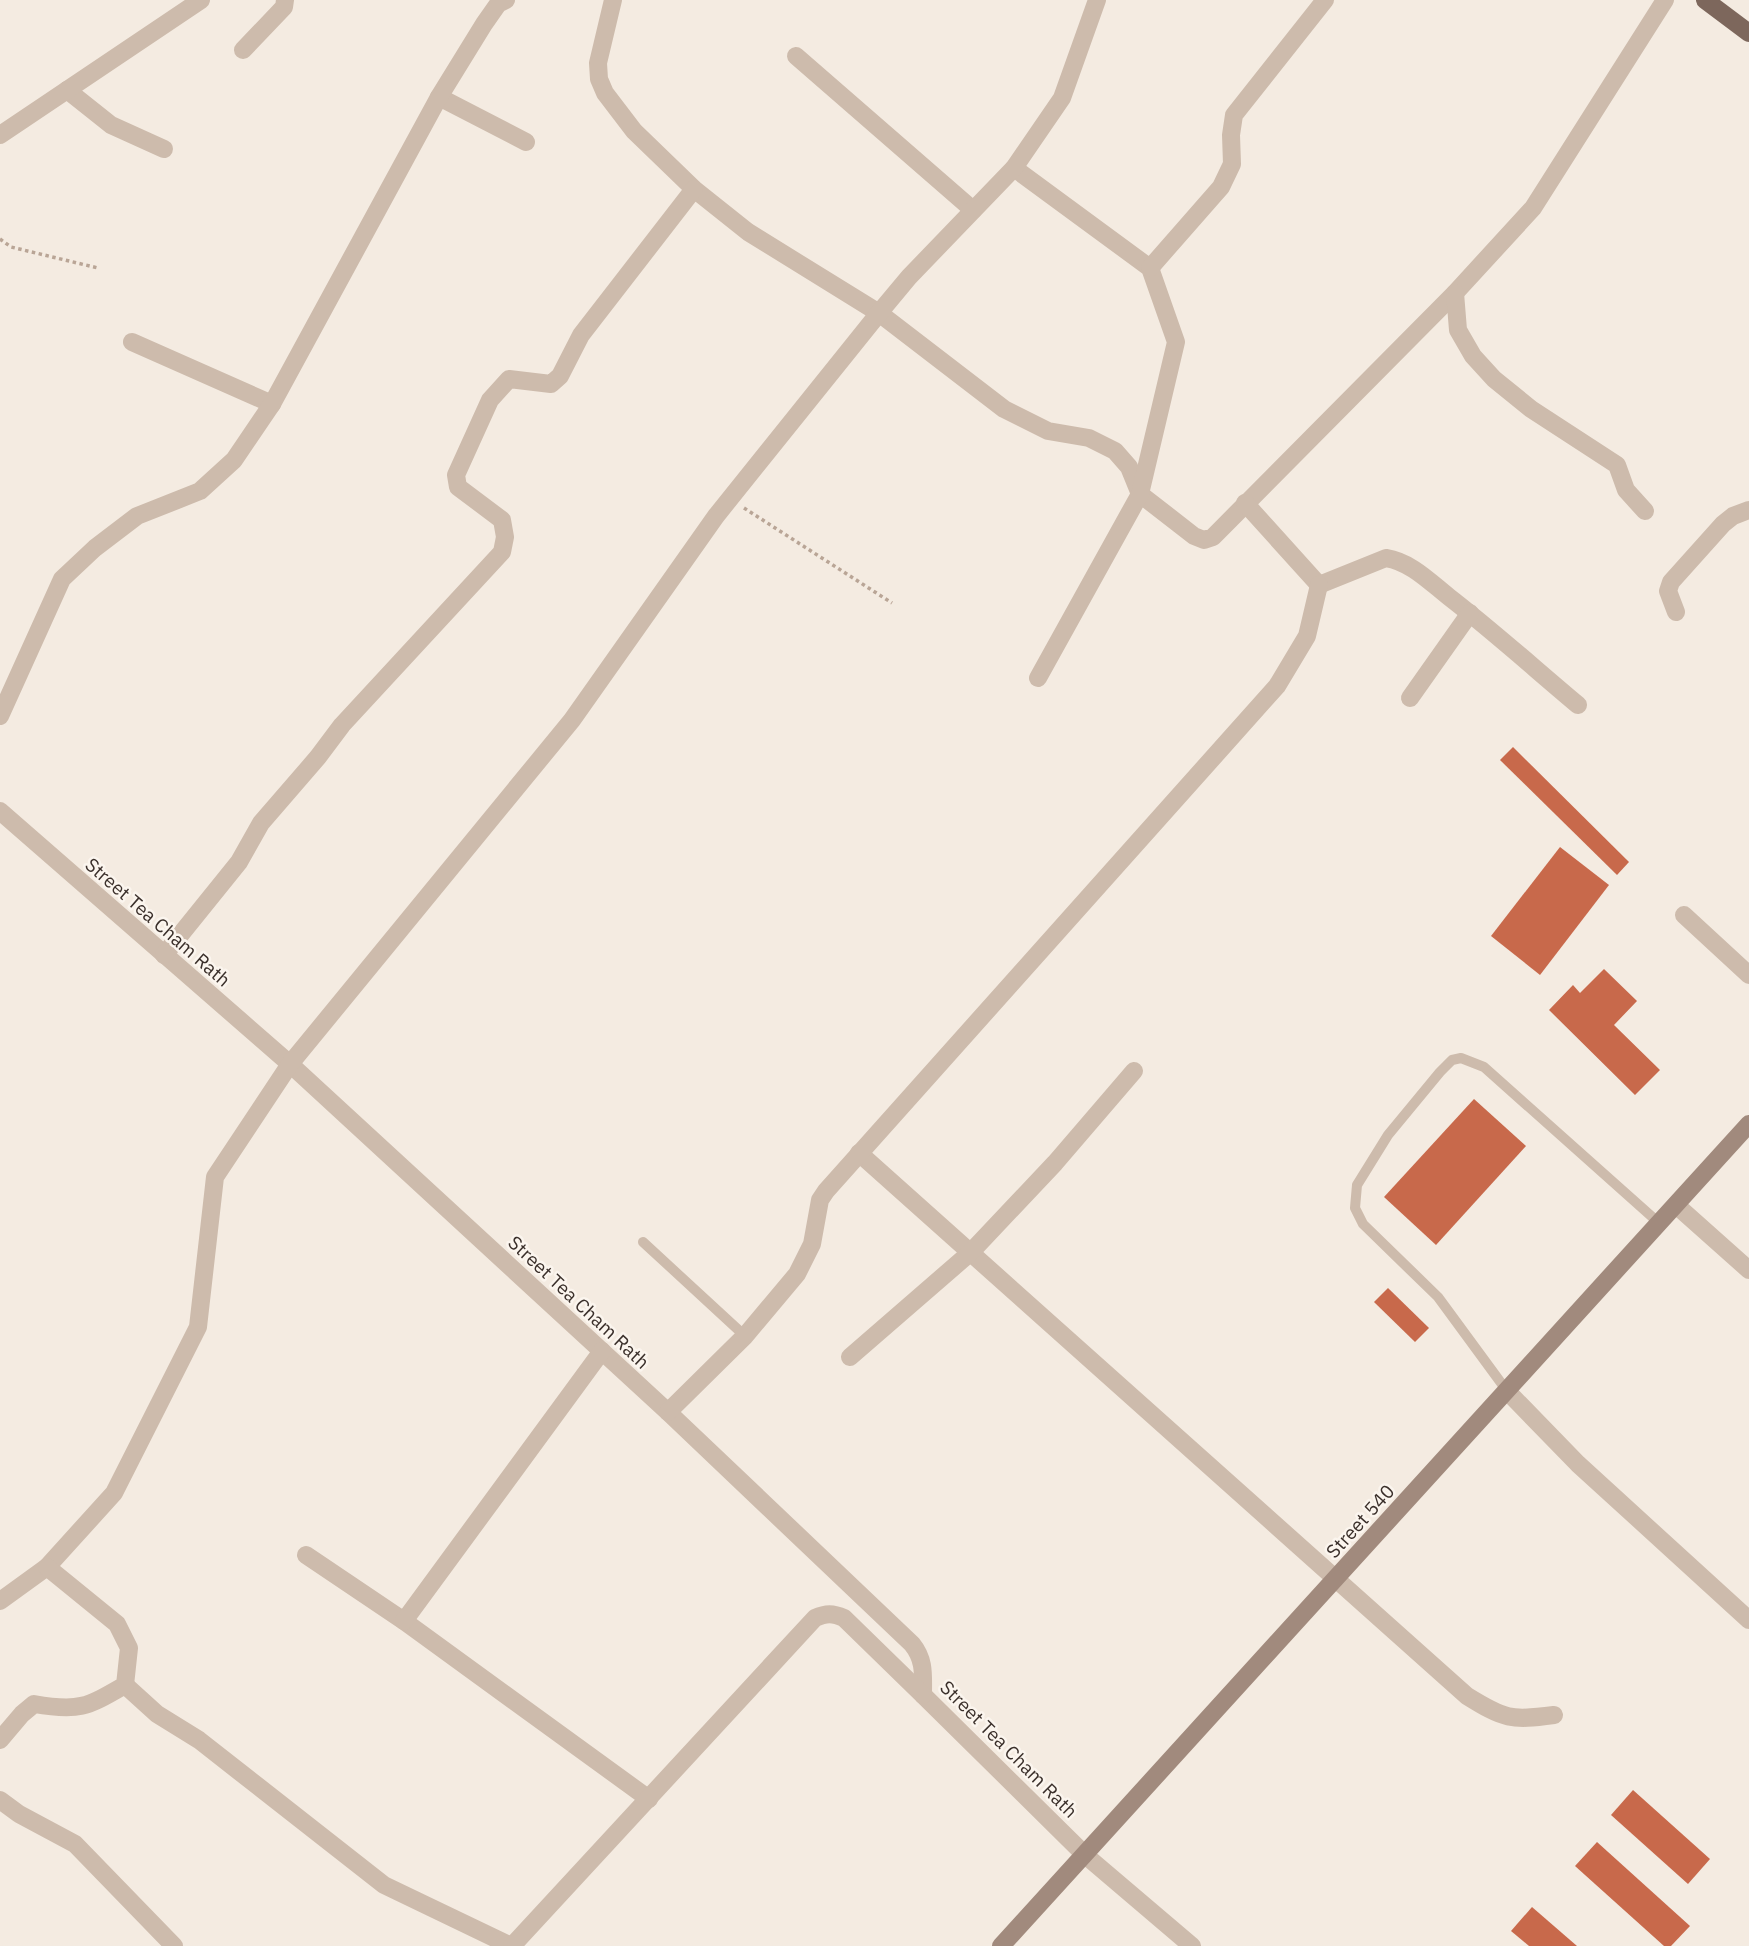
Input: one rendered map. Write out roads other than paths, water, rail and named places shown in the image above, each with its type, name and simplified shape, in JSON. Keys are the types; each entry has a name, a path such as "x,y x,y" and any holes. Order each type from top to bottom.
{"main road":[{"path":"1705,0 1749,33"}],"street":[{"path":"0,135 201,0"},
{"path":"243,50 284,7 285,0"},
{"path":"0,716 62,579 95,548 137,516 200,491 234,460 272,404 439,97 484,24 498,4 506,0"},
{"path":"613,0 598,63 599,79 605,93 634,131 694,188 748,232 880,313 1004,409 1048,431 1088,438 1115,451 1129,467 1140,494 1194,536 1204,540 1213,537 1455,293 1534,208 1665,0"},
{"path":"0,1601 47,1567 114,1493 198,1327 215,1177 290,1064 572,720 730,499 909,277 1014,168 1062,97 1097,0"},
{"path":"1150,268 1221,187 1232,164 1231,135 1234,114 1325,0"},
{"path":"796,56 973,210"},
{"path":"67,90 111,125 164,149"},
{"path":"439,97 526,142"},
{"path":"1014,168 1150,268 1176,342 1140,494 1038,678"},
{"path":"164,956 239,862 261,823 342,725 502,552 505,537 502,520 458,487 456,475 491,400 509,379 551,384 559,376 581,335 694,188"},
{"path":"1455,293 1458,330 1473,356 1494,379 1531,409 1618,465 1626,490 1645,511"},
{"path":"132,342 272,404"},
{"path":"1245,503 1319,585"},
{"path":"1676,612 1668,591 1671,582 1723,524 1733,516 1749,510"},
{"path":"1319,585 1386,558 1397,560 1470,613 1578,705"},
{"path":"668,1412 745,1336 797,1273 812,1244 820,1200 859,1153 1278,686 1307,636 1319,585"},
{"path":"1410,698 1470,613"},
{"name":"Street Tea Cham Rath","path":"0,811 290,1064 668,1412 912,1644 919,1652 923,1665 923,1695 1085,1855 1192,1946"},
{"path":"1684,915 1749,975"},
{"path":"850,1357 971,1252 1055,1163 1134,1070"},
{"name":"Street 540","path":"1001,1946 1749,1124"},
{"path":"859,1153 1468,1696 1495,1713 1521,1720 1554,1715"},
{"path":"1676,1205 1749,1270"},
{"path":"404,1621 602,1351"},
{"path":"1507,1391 1577,1464 1749,1620"},
{"path":"306,1555 404,1621 649,1799"},
{"path":"47,1567 117,1624 128,1648 125,1685"},
{"path":"125,1685 157,1714 199,1740 384,1885 511,1946 815,1618 825,1614 844,1618 923,1695"},
{"path":"0,1740 34,1704 59,1709 88,1706 125,1685"},
{"path":"0,1800 19,1814 75,1844 174,1946"}],"lane":[{"path":"1507,1391 1438,1297 1363,1224 1355,1208 1357,1185 1388,1135 1440,1072 1452,1060 1461,1058 1484,1067 1659,1223"},
{"path":"643,1241 745,1336"}]}
